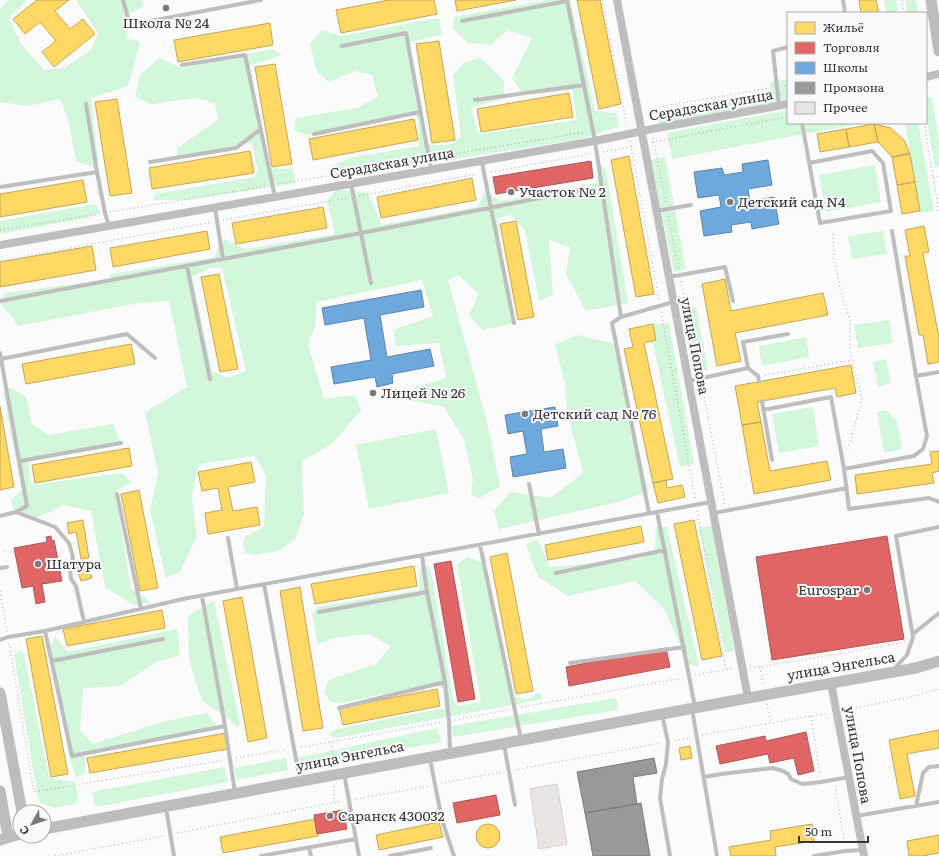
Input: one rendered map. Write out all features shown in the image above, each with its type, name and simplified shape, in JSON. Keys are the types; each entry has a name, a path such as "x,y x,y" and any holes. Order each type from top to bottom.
{"main road":[{"path":"932,2 939,51"},
{"name":"улица Энгельса","path":"52,827 503,743 916,668 939,660"},
{"path":"0,693 21,804"},
{"path":"0,791 4,838"}],"street":[{"name":"улица Попова","path":"617,0 748,698"},
{"path":"927,77 939,74"},
{"name":"Серадзская улица","path":"0,246 595,141 629,133 640,127 787,104"},
{"name":"улица Попова","path":"831,683 863,853"}],"lane":[{"path":"123,0 130,25 260,0"},
{"path":"843,0 845,12"},
{"path":"462,21 567,1 595,141 621,317"},
{"path":"342,46 406,33 431,170"},
{"path":"779,106 773,51 787,47"},
{"path":"182,65 246,55 275,197"},
{"path":"475,100 584,85"},
{"path":"86,104 97,172 109,226"},
{"path":"314,134 420,112"},
{"path":"802,124 809,163 820,223 891,211 883,163 872,151 809,163"},
{"path":"150,162 236,148 261,129"},
{"path":"482,161 514,323"},
{"path":"0,187 97,172"},
{"path":"351,184 371,283"},
{"path":"0,301 581,190"},
{"path":"656,211 691,204"},
{"path":"215,208 223,259"},
{"path":"844,469 914,456 923,449 927,436 892,231"},
{"path":"187,266 210,379"},
{"path":"668,277 725,267 733,301"},
{"path":"649,513 612,323 621,317 673,302"},
{"path":"1,359 127,334 155,358"},
{"path":"759,382 758,376 748,368 743,342 788,334"},
{"path":"0,353 27,506 16,512 0,516"},
{"path":"689,381 748,368"},
{"path":"916,376 939,372"},
{"path":"763,410 831,397 844,464 849,509 930,498 939,502"},
{"path":"762,401 772,460"},
{"path":"20,461 121,443"},
{"path":"529,484 539,534"},
{"path":"713,513 847,488"},
{"path":"117,494 141,609"},
{"path":"0,640 8,637 45,631 237,589 711,502"},
{"path":"16,512 55,527 69,543 72,557 70,570 71,579 76,586 84,622"},
{"path":"657,512 684,647 717,856"},
{"path":"891,672 907,655 913,636 896,536 939,527"},
{"path":"228,538 237,589"},
{"path":"480,545 521,740"},
{"path":"556,573 665,550"},
{"path":"422,555 427,592 446,682 450,753"},
{"path":"0,568 8,568"},
{"path":"264,584 300,781"},
{"path":"319,612 427,592"},
{"path":"202,596 226,726 235,793"},
{"path":"913,636 939,613"},
{"path":"45,631 72,756 226,726"},
{"path":"52,661 163,639"},
{"path":"570,663 684,647"},
{"path":"339,708 446,682"},
{"path":"662,714 668,742 660,798 670,856"},
{"path":"503,743 516,805"},
{"path":"429,757 442,820 454,856"},
{"path":"916,806 923,773 929,767 939,766"},
{"path":"704,777 773,768 783,771 788,774 791,779 802,784 849,777"},
{"path":"344,773 359,856"},
{"path":"856,816 939,802"},
{"path":"166,806 174,856"},
{"path":"261,856 356,840"},
{"path":"309,848 311,856"},
{"path":"390,856 431,848"},
{"path":"814,856 846,851 863,853"}],"path":[{"path":"602,0 629,133 726,670"},
{"path":"902,0 904,12"},
{"path":"640,127 653,119 659,107 787,85"},
{"path":"0,260 597,153 787,117"},
{"path":"924,124 939,213"},
{"path":"0,230 593,131"},
{"path":"654,142 726,511"},
{"path":"933,177 939,176"},
{"path":"833,234 834,258 840,289 850,320 852,360 862,399 844,464"},
{"path":"758,376 852,360"},
{"path":"0,591 34,792 449,721 689,676 742,667 760,667 901,643 913,636"},
{"path":"55,856 326,804 866,707 939,689"},
{"path":"810,716 821,782"},
{"path":"834,780 846,851"}],"green space":[{"path":"9,0 27,0 9,17 21,44 44,70 64,68 91,50 98,33 76,0 142,0 144,6 127,15 127,38 140,42 128,86 91,98 98,161 95,168 76,161 68,119 60,99 27,106 0,102 0,8"},
{"path":"546,0 570,0 595,111 616,113 619,126 580,139 337,178 332,166 349,158 419,146 418,118 413,114 306,135 294,130 296,118 357,108 378,97 372,75 355,71 329,82 317,72 310,44 322,30 340,36 439,18 442,35 409,42 428,145 450,145 461,137 453,75 463,63 481,58 504,81 504,99 471,107 478,134 577,120 572,90 523,95 512,78 532,38 508,30 491,44 468,43 453,29 454,17"},
{"path":"884,0 896,0 898,12 886,12"},
{"path":"905,0 916,0 918,12 908,12"},
{"path":"272,49 282,55 250,66 268,168 294,169 293,171 296,183 188,200 153,200 155,194 255,177 258,170 252,143 177,157 177,148 218,120 215,103 196,98 152,104 135,97 140,75 159,58 182,68"},
{"path":"787,79 787,100 659,125 657,114 771,93 770,82"},
{"path":"932,97 939,140 939,167 935,168 927,122 927,98"},
{"path":"787,110 787,124 857,124 672,159 667,133"},
{"path":"905,124 918,124 934,211 920,213"},
{"path":"665,157 686,269 674,272 651,160"},
{"path":"599,162 606,170 628,303 586,311 566,274 570,247 549,240 553,295 539,301 525,231 511,215 497,219 512,319 514,323 483,330 469,316 478,294 459,275 448,280 487,422 500,487 479,498 471,495 473,479 464,440 444,407 411,400 412,388 446,378 439,343 396,346 393,330 433,316 422,280 317,302 315,327 308,344 324,399 355,395 361,410 333,443 302,461 304,515 295,539 278,551 254,555 245,553 243,543 246,536 264,527 266,475 255,456 199,464 192,495 197,536 180,572 166,578 150,510 158,473 145,412 187,387 169,301 138,303 19,326 1,304 5,293 107,280 112,274 215,257 219,243 225,240 246,249 335,234 327,201 337,189 368,193 382,225 478,207 485,191 501,201 597,183","holes":["210,268 222,268 246,371 227,378 212,371 192,277"]},
{"path":"875,165 881,202 826,212 819,175"},
{"path":"96,204 100,213 86,218 0,234 0,221"},
{"path":"883,231 887,254 852,259 848,236"},
{"path":"696,307 708,370 693,373 681,309"},
{"path":"889,320 893,343 858,348 854,325"},
{"path":"669,323 694,464 680,467 649,325"},
{"path":"576,335 616,344 648,491 622,501 499,529 494,511 510,492 550,498 583,473 567,412 565,383 555,345"},
{"path":"806,337 809,357 762,366 759,346"},
{"path":"886,359 891,383 878,387 873,362"},
{"path":"11,387 27,398 32,424 49,435 113,424 121,443 28,458 31,485 122,473 132,482 115,492 131,589 145,597 150,603 133,605 105,587 91,511 64,505 34,519 14,510 11,500 22,490 3,392"},
{"path":"813,407 819,446 779,453 772,414"},
{"path":"886,410 897,421 902,449 884,453 877,412"},
{"path":"436,429 449,493 369,509 356,445"},
{"path":"712,526 734,651 725,652 699,528"},
{"path":"656,527 667,527 699,667 688,664 665,610 635,581 568,596 538,577 526,544 538,540 550,567 640,559 655,550"},
{"path":"467,557 486,564 512,696 528,699 540,692 543,699 336,738 328,734 337,729 445,708 443,688 432,684 342,703 330,702 324,691 329,680 376,664 391,646 369,634 334,638 318,644 312,614 317,607 419,590 420,567 430,567 453,699 458,706 481,702 457,565"},
{"path":"214,601 240,724 237,727 226,717 202,701 189,659 188,616"},
{"path":"177,629 180,655 156,662 120,686 83,688 80,730 93,744 162,722 207,713 217,726 85,753 85,774 76,777 68,752 50,647 55,636 68,652"},
{"path":"23,650 49,778 75,782 78,796 75,804 54,808 52,807 52,804 40,803 36,788 14,654"},
{"path":"616,698 618,710 453,737 451,726"},
{"path":"437,728 442,742 299,769 298,758"},
{"path":"286,758 288,770 237,780 234,768"},
{"path":"225,767 228,782 95,807 92,792"}],"building: Жильё":[{"path":"37,0 69,0 55,11 70,29 83,19 95,34 54,67 42,52 56,41 40,22 25,34 13,19"},
{"path":"389,0 434,0 437,14 341,33 336,10"},
{"path":"455,0 516,0 457,11"},
{"path":"577,0 600,0 621,104 599,109"},
{"path":"859,0 876,0 879,12 861,12"},
{"path":"270,23 273,45 178,62 174,40"},
{"path":"439,41 455,140 432,143 416,44"},
{"path":"275,64 292,164 272,167 255,67"},
{"path":"569,93 573,117 481,132 477,109"},
{"path":"117,99 132,193 110,196 95,102"},
{"path":"414,119 418,140 313,160 309,139"},
{"path":"874,124 878,142 849,147 846,129"},
{"path":"874,124 891,128 904,140 910,153 892,157 878,142"},
{"path":"846,129 849,147 820,152 817,134"},
{"path":"250,151 254,173 152,189 149,168"},
{"path":"910,154 915,182 897,185 892,157"},
{"path":"629,156 654,294 636,297 611,160"},
{"path":"472,178 476,200 381,218 377,197"},
{"path":"83,180 87,202 0,217 0,194"},
{"path":"915,182 920,211 902,214 897,185"},
{"path":"323,207 327,228 236,244 232,223"},
{"path":"516,221 534,317 518,320 500,224"},
{"path":"924,226 929,252 923,253 939,333 939,362 928,364 923,335 919,335 905,256 910,256 905,230"},
{"path":"207,231 210,249 113,267 110,248"},
{"path":"92,246 96,270 0,287 0,262"},
{"path":"219,274 238,369 220,372 201,277"},
{"path":"725,279 731,311 823,293 828,315 735,333 741,361 717,366 702,284"},
{"path":"653,324 656,340 644,343 673,479 653,483 624,349 633,347 629,329"},
{"path":"131,344 135,364 26,384 22,364"},
{"path":"851,365 856,393 837,397 835,388 757,402 761,422 742,425 735,386"},
{"path":"0,406 14,487 0,490"},
{"path":"761,422 770,471 827,461 831,480 754,494 742,425"},
{"path":"129,448 132,466 35,483 32,465"},
{"path":"939,451 939,471 932,473 934,483 857,494 855,475 932,464 930,452"},
{"path":"251,462 255,482 228,487 233,511 257,507 260,525 208,534 205,513 222,510 218,488 202,491 198,472"},
{"path":"666,480 667,488 682,485 685,497 658,503 653,483"},
{"path":"139,490 158,588 140,591 121,494"},
{"path":"83,520 89,558 81,559 76,532 69,534 67,523"},
{"path":"694,520 722,656 702,660 674,524"},
{"path":"641,526 644,542 548,560 545,545"},
{"path":"507,553 533,691 516,694 490,557"},
{"path":"88,565 92,578 81,581 77,568"},
{"path":"414,566 417,586 315,604 311,584"},
{"path":"300,587 323,728 303,731 280,591"},
{"path":"242,597 267,738 248,742 223,601"},
{"path":"162,610 165,628 67,646 63,629"},
{"path":"42,636 68,774 51,777 26,639"},
{"path":"437,689 440,706 343,725 339,708"},
{"path":"939,730 939,748 907,754 915,796 900,799 889,740"},
{"path":"226,733 228,749 90,773 87,758"},
{"path":"690,746 692,758 681,760 679,748"},
{"path":"315,819 318,836 223,853 220,837"},
{"path":"439,822 443,837 379,850 376,835"},
{"path":"488,824 497,827 500,836 497,845 488,848 479,845 476,836 479,827"},
{"path":"812,824 814,841 775,847 776,856 731,856 729,847 771,840 770,831"},
{"path":"939,835 939,853 922,856 909,856 907,841"}],"building: Торговля":[{"path":"591,161 593,178 496,194 493,177"},
{"name":"Шатура","path":"51,536 52,541 54,540 62,581 42,584 45,602 36,604 33,586 22,588 14,548 47,542 46,537"},
{"path":"887,536 904,639 772,660 756,557"},
{"path":"451,561 475,699 458,702 434,564"},
{"path":"666,648 670,667 569,686 566,667"},
{"path":"806,732 814,771 798,775 794,758 770,763 768,754 720,764 716,746 765,736 766,741"},
{"path":"496,795 500,815 457,823 453,803"},
{"path":"343,810 347,829 317,834 314,815"}],"building: Школы":[{"path":"768,160 772,185 748,189 750,201 774,197 779,224 752,229 751,222 731,225 732,232 704,236 700,211 721,207 719,195 698,198 694,172 722,168 724,175 743,172 742,164"},
{"path":"421,290 424,307 380,315 387,357 430,349 434,366 392,374 393,383 377,387 375,377 334,384 331,367 371,360 364,318 325,325 322,308"},
{"path":"555,407 558,426 541,429 544,452 563,449 566,468 513,477 510,457 527,454 523,431 508,434 505,415"}],"building: Промзона":[{"path":"654,758 657,773 633,777 637,804 585,813 577,772"},
{"path":"641,803 650,856 593,856 585,813"}],"building: Прочее":[{"path":"557,784 567,844 539,849 530,789"}],"place":[{"name":"Школа № 24","path":"166,8"},
{"name":"Участок № 2","path":"511,192"},
{"name":"Детский сад N4","path":"730,202"},
{"name":"Лицей № 26","path":"373,393"},
{"name":"Детский сад № 76","path":"525,414"},
{"name":"Шатура","path":"38,564"},
{"name":"Eurospar","path":"867,590"},
{"name":"Саранск 430032","path":"330,816"}]}
